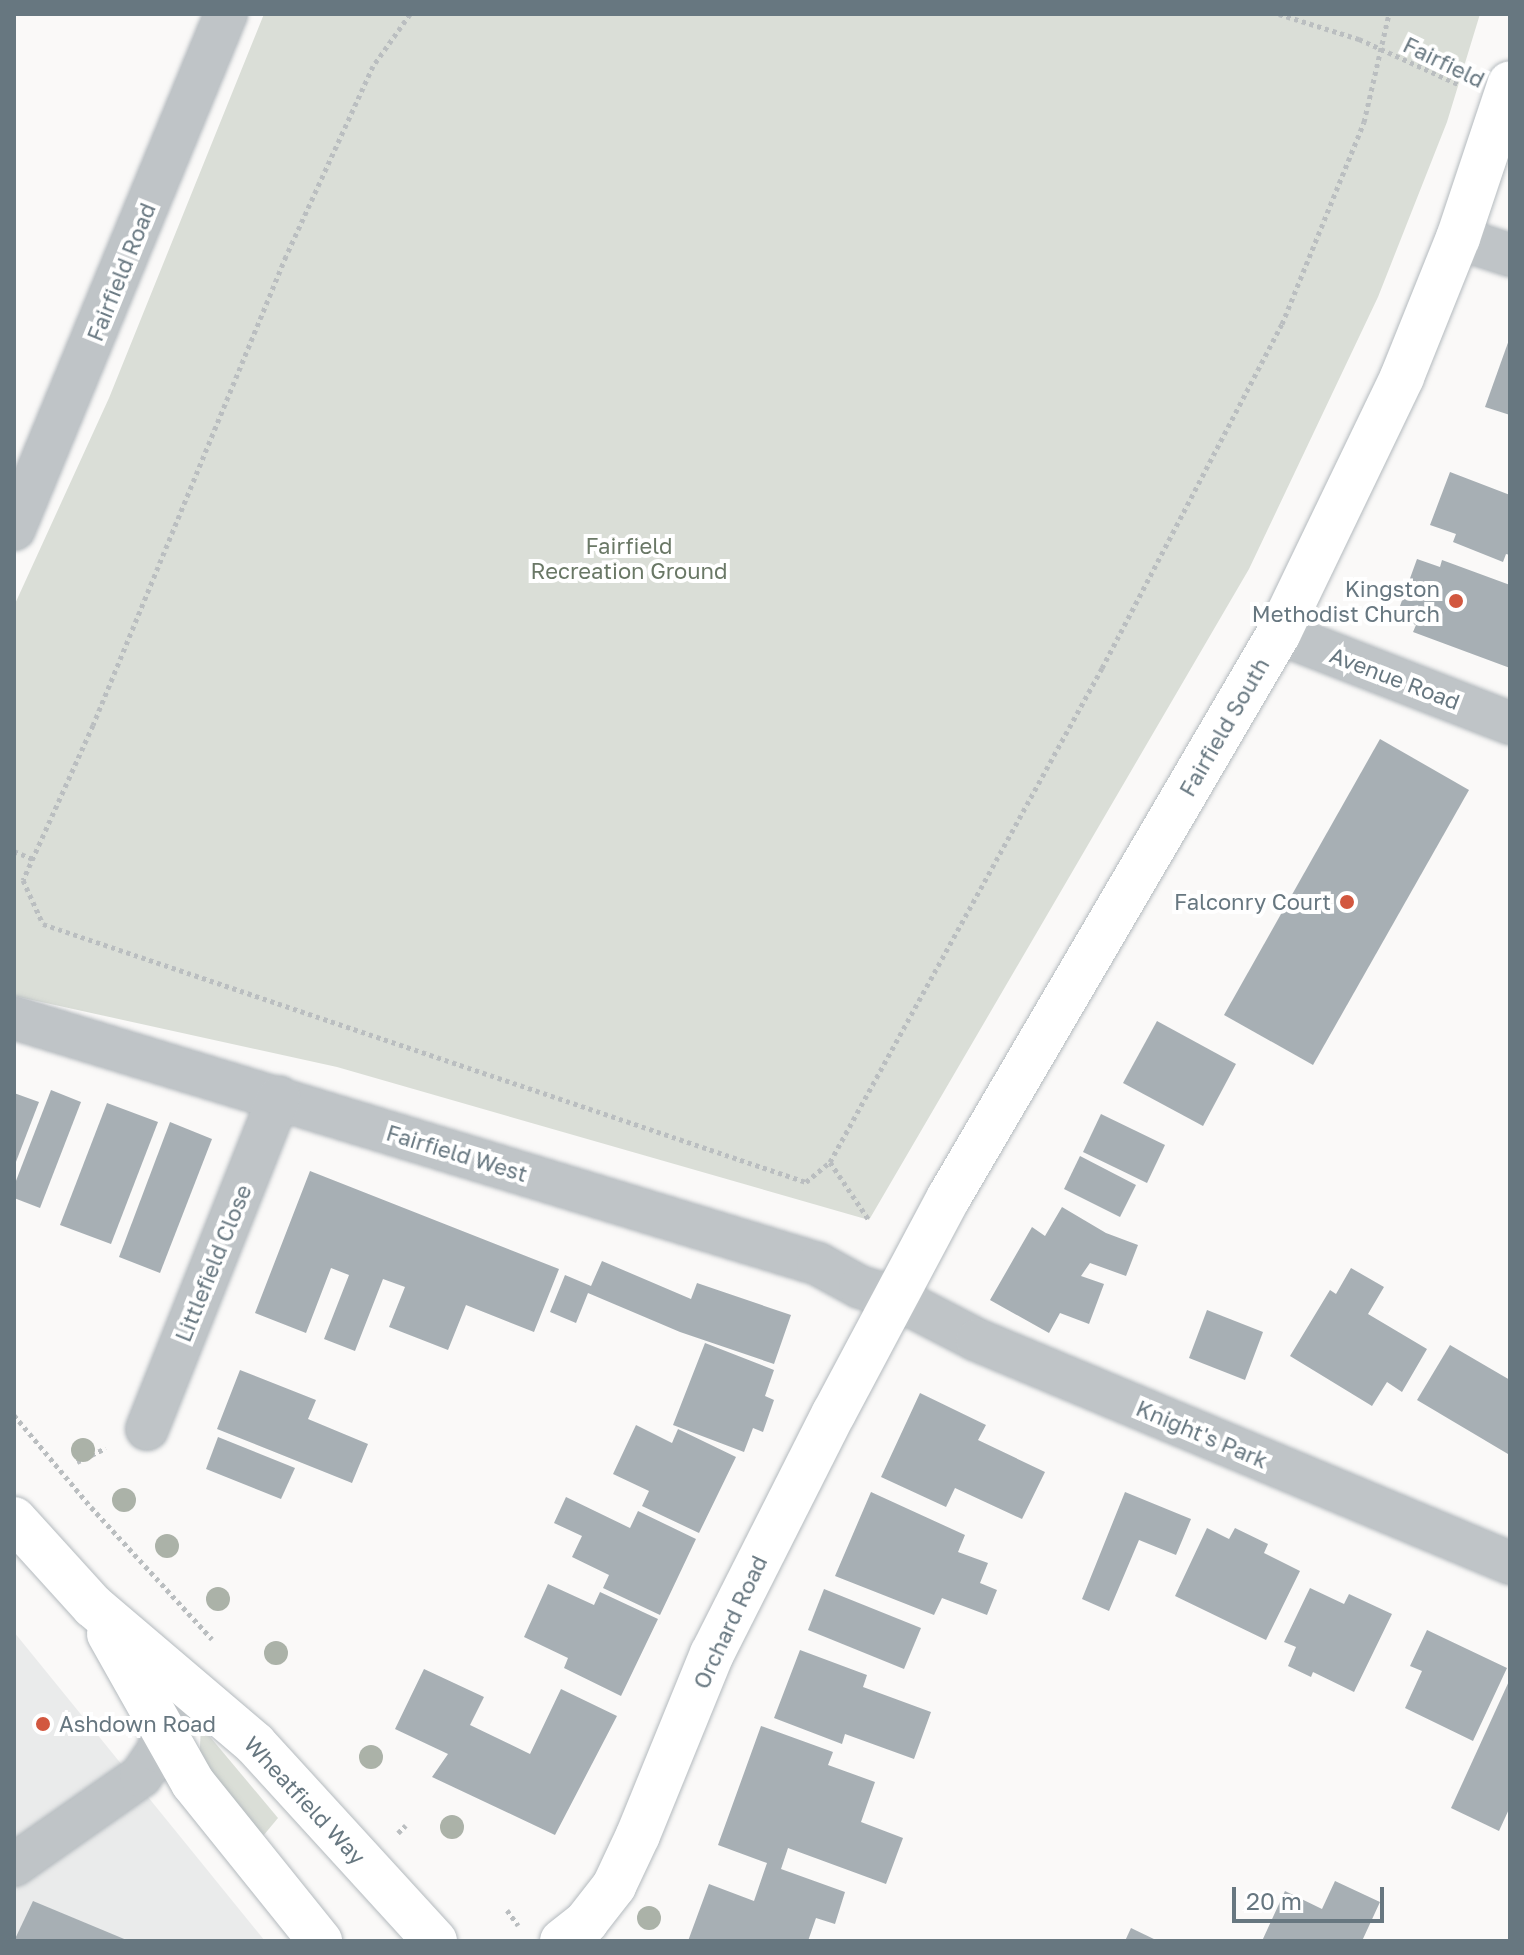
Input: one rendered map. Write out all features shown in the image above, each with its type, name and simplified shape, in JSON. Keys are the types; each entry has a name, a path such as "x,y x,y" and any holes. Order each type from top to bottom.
{"street":[{"name":"Fairfield Road","path":"14,529 226,14"},
{"name":"Fairfield South","path":"896,1298 949,1197 1279,633 1402,377 1458,238 1507,97"},
{"path":"1458,238 1510,255"},
{"name":"Avenue Road","path":"1279,633 1510,723"},
{"name":"Fairfield West","path":"14,1018 818,1264 860,1287 896,1298"},
{"name":"Littlefield Close","path":"147,1429 279,1097"},
{"name":"Knight's Park","path":"896,1298 977,1340 1510,1563"},
{"name":"Orchard Road","path":"562,1941 586,1922 614,1886 712,1654 826,1427 896,1298"},
{"name":"Wheatfield Way","path":"14,1519 93,1606 255,1744 435,1941"},
{"name":"Wheatfield Way","path":"93,1606 193,1783 320,1941"},
{"path":"14,1865 141,1776 158,1751 175,1677"},
{"path":"141,1776 161,1774 193,1783"}],"path":[{"path":"410,14 373,66 286,256 93,725 23,880 43,924 806,1182 830,1162 1102,668 1282,324 1364,122 1389,14"},
{"name":"Fairfield","path":"1279,14 1381,50 1458,84 1507,97"},
{"path":"14,851 33,859"},
{"path":"830,1162 869,1220"},
{"path":"14,1415 91,1507 219,1646"}],"shaded area":[{"path":"14,1632 265,1941 14,1941"}],"green space":[{"name":"Fairfield Recreation Ground","path":"264,14 1480,14 1447,122 1378,297 1249,569 869,1220 337,1067 14,996 14,606 109,398"},
{"path":"201,1726 278,1818 263,1836 199,1766"}],"building":[{"path":"1510,337 1510,415 1485,407"},
{"path":"1450,472 1510,495 1510,555 1506,554 1503,562 1453,542 1456,534 1430,525"},
{"name":"Kingston Methodist Church","path":"1417,559 1440,567 1442,560 1510,585 1510,668 1413,632 1416,625 1396,617"},
{"name":"Falconry Court","path":"1380,739 1469,790 1313,1065 1224,1015"},
{"path":"1157,1021 1236,1064 1203,1126 1123,1083"},
{"path":"51,1090 81,1102 40,1208 14,1198 14,1186"},
{"path":"14,1093 39,1102 14,1167"},
{"path":"107,1103 158,1122 111,1244 60,1225"},
{"path":"1101,1114 1165,1145 1147,1183 1083,1152"},
{"path":"170,1122 212,1139 160,1273 119,1257"},
{"path":"1080,1156 1136,1185 1120,1217 1064,1189"},
{"path":"310,1171 559,1269 534,1332 466,1305 448,1350 389,1327 405,1287 383,1279 355,1351 324,1339 349,1275 331,1268 306,1333 255,1313"},
{"path":"1062,1207 1106,1233 1138,1245 1126,1276 1090,1263 1081,1276 1104,1284 1089,1324 1060,1313 1049,1333 990,1300 1032,1227 1045,1236"},
{"path":"602,1261 691,1299 697,1283 791,1315 774,1364 680,1332 588,1293 576,1323 550,1312 565,1275 591,1286"},
{"path":"1351,1268 1384,1287 1368,1314 1427,1349 1402,1392 1387,1382 1372,1406 1290,1356 1330,1290 1336,1294"},
{"path":"1207,1310 1263,1332 1245,1380 1189,1358"},
{"path":"705,1343 774,1370 765,1396 774,1400 763,1432 753,1428 744,1452 673,1425"},
{"path":"1450,1345 1510,1380 1508,1454 1417,1400"},
{"path":"240,1370 316,1400 308,1419 368,1444 352,1483 217,1429"},
{"path":"920,1393 986,1425 978,1440 1045,1472 1022,1519 955,1488 946,1507 881,1477"},
{"path":"636,1425 672,1443 678,1429 736,1457 699,1533 642,1506 649,1491 613,1474"},
{"path":"218,1437 295,1468 281,1499 206,1469"},
{"path":"871,1492 965,1535 958,1552 988,1563 980,1583 997,1590 987,1615 942,1598 934,1615 835,1576"},
{"path":"1125,1492 1191,1519 1176,1555 1139,1540 1109,1611 1082,1599"},
{"path":"566,1497 630,1528 638,1511 696,1539 660,1615 603,1588 609,1575 572,1557 582,1536 554,1523"},
{"path":"1207,1528 1229,1539 1235,1528 1268,1544 1264,1553 1300,1571 1266,1640 1175,1596"},
{"path":"548,1584 594,1605 600,1592 658,1619 621,1696 564,1668 568,1658 524,1637"},
{"path":"1310,1588 1344,1604 1349,1594 1392,1614 1354,1692 1313,1672 1311,1677 1288,1666 1296,1647 1284,1642"},
{"path":"824,1589 921,1628 904,1669 808,1630"},
{"path":"1427,1630 1507,1668 1473,1741 1405,1708 1422,1671 1410,1666"},
{"path":"800,1650 867,1675 863,1687 931,1712 914,1759 845,1734 842,1744 774,1718"},
{"path":"424,1669 484,1697 470,1725 530,1754 561,1689 617,1716 555,1835 432,1777 448,1754 395,1729"},
{"path":"1510,1679 1510,1807 1499,1831 1451,1808"},
{"path":"761,1726 833,1752 828,1765 875,1782 861,1822 903,1838 886,1884 788,1848 781,1869 845,1892 835,1924 816,1918 808,1941 688,1941 709,1884 754,1901 767,1863 718,1845"},
{"path":"1335,1881 1380,1902 1362,1941 1262,1941 1285,1891 1322,1909"},
{"path":"33,1901 129,1941 14,1941"},
{"path":"1131,1928 1158,1941 1125,1941"}],"place":[{"name":"Kingston Methodist Church","path":"1456,601"},
{"name":"Falconry Court","path":"1347,902"},
{"name":"Ashdown Road","path":"43,1724"}]}
